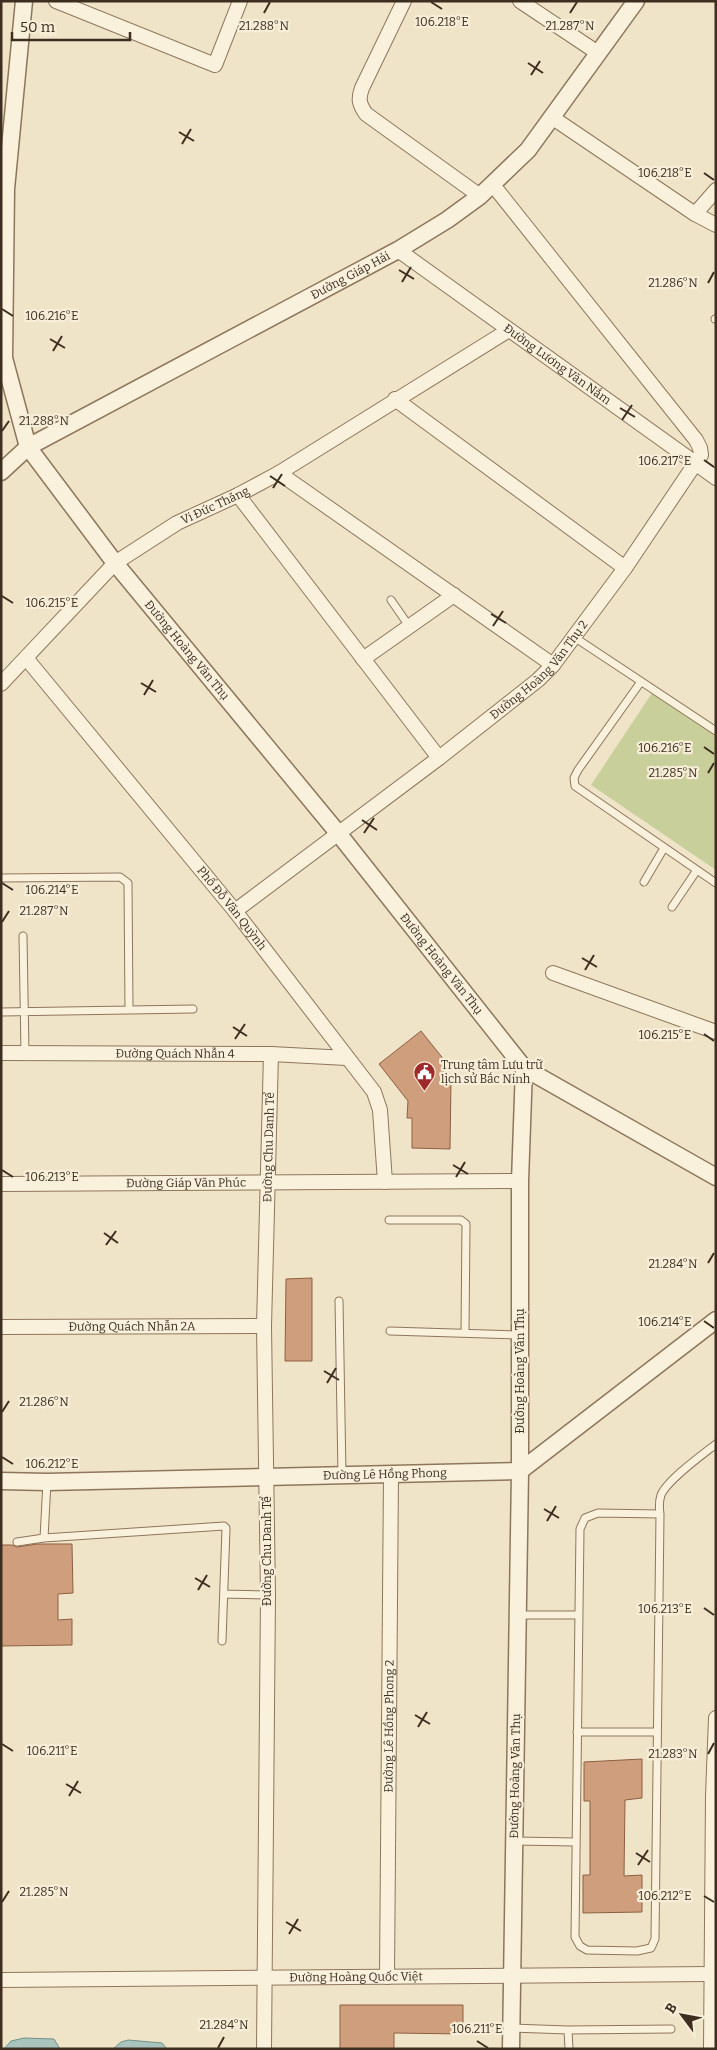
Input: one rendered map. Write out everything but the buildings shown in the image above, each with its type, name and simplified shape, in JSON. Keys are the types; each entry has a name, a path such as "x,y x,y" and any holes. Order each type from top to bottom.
{"street":[{"name":"Đường Hoàng Văn Thụ","path":"24,1 6,189 4,358 28,447 115,563 338,833 524,1068 520,1181 520,1471 511,2049"},
{"path":"56,1 215,65 240,1"},
{"path":"404,1 362,88 359,97 360,105 366,114 487,190 696,440 701,455 696,465"},
{"path":"520,1 598,53"},
{"name":"Đường Giáp Hải","path":"1,472 28,447 398,250 447,220 487,190 528,150 636,1"},
{"path":"552,118 695,214 716,224"},
{"path":"695,214 716,190"},
{"name":"Đường Lương Văn Nắm","path":"398,250 716,478"},
{"name":"Vi Đức Thăng","path":"1,684 115,563 177,523 238,495 279,473 395,399 509,330"},
{"path":"395,399 625,568"},
{"name":"Đường Hoàng Văn Thụ 2","path":"236,911 439,758 538,680 553,665 625,568 696,465"},
{"path":"279,473 553,665"},
{"path":"238,495 439,758"},
{"path":"363,659 454,594"},
{"name":"Phố Đỗ Văn Quỳnh","path":"26,658 236,911 374,1092 383,1132 385,1182"},
{"path":"553,973 716,1032"},
{"name":"Đường Quách Nhẫn 4","path":"1,1053 271,1054 348,1058"},
{"name":"Đường Chu Danh Tể","path":"264,2049 268,1595 264,1326 271,1054"},
{"path":"524,1068 716,1177"},
{"name":"Đường Giáp Văn Phúc","path":"1,1184 520,1181"},
{"path":"520,1471 716,1320"},
{"name":"Đường Quách Nhẫn 2A","path":"1,1327 264,1326"},
{"name":"Đường Lê Hồng Phong","path":"1,1481 47,1482 520,1471"},
{"name":"Đường Lê Hồng Phong 2","path":"387,1977 391,1474"},
{"path":"711,2049 710,1974 716,1718"},
{"name":"Đường Hoàng Quốc Việt","path":"1,1980 710,1974"}],"lane":[{"path":"391,600 409,626"},
{"path":"574,637 640,683 716,731"},
{"path":"640,683 578,770 574,778 575,786 716,883"},
{"path":"644,882 664,848"},
{"path":"672,907 697,870"},
{"path":"1,878 120,877 125,879 128,883 130,1010"},
{"path":"23,936 25,1053"},
{"path":"1,1012 193,1009"},
{"path":"389,1220 461,1220 466,1224 465,1333"},
{"path":"339,1301 342,1475"},
{"path":"390,1331 520,1335"},
{"path":"660,1514 598,1513 585,1518 580,1529 575,1938 580,1946 588,1950 637,1951 651,1948 655,1939 657,1732 660,1514 660,1498 668,1484 716,1444"},
{"path":"44,1538 47,1482"},
{"path":"17,1542 44,1538 224,1526 226,1528 222,1641"},
{"path":"224,1594 268,1595"},
{"path":"517,1615 579,1616"},
{"path":"577,1732 657,1732"},
{"path":"514,1842 576,1842"},
{"path":"511,2028 568,2030 671,2029"},
{"path":"568,2030 569,2049"}],"green space":[{"path":"654,690 716,730 716,870 591,785"}],"water":[{"path":"24,2038 54,2039 60,2049 4,2049 11,2041"},
{"path":"128,2040 162,2043 167,2049 113,2049 121,2042"}],"place":[{"name":"Trung tâm Lưu trữ lịch sử Bắc Ninh","path":"425,1091"}]}
